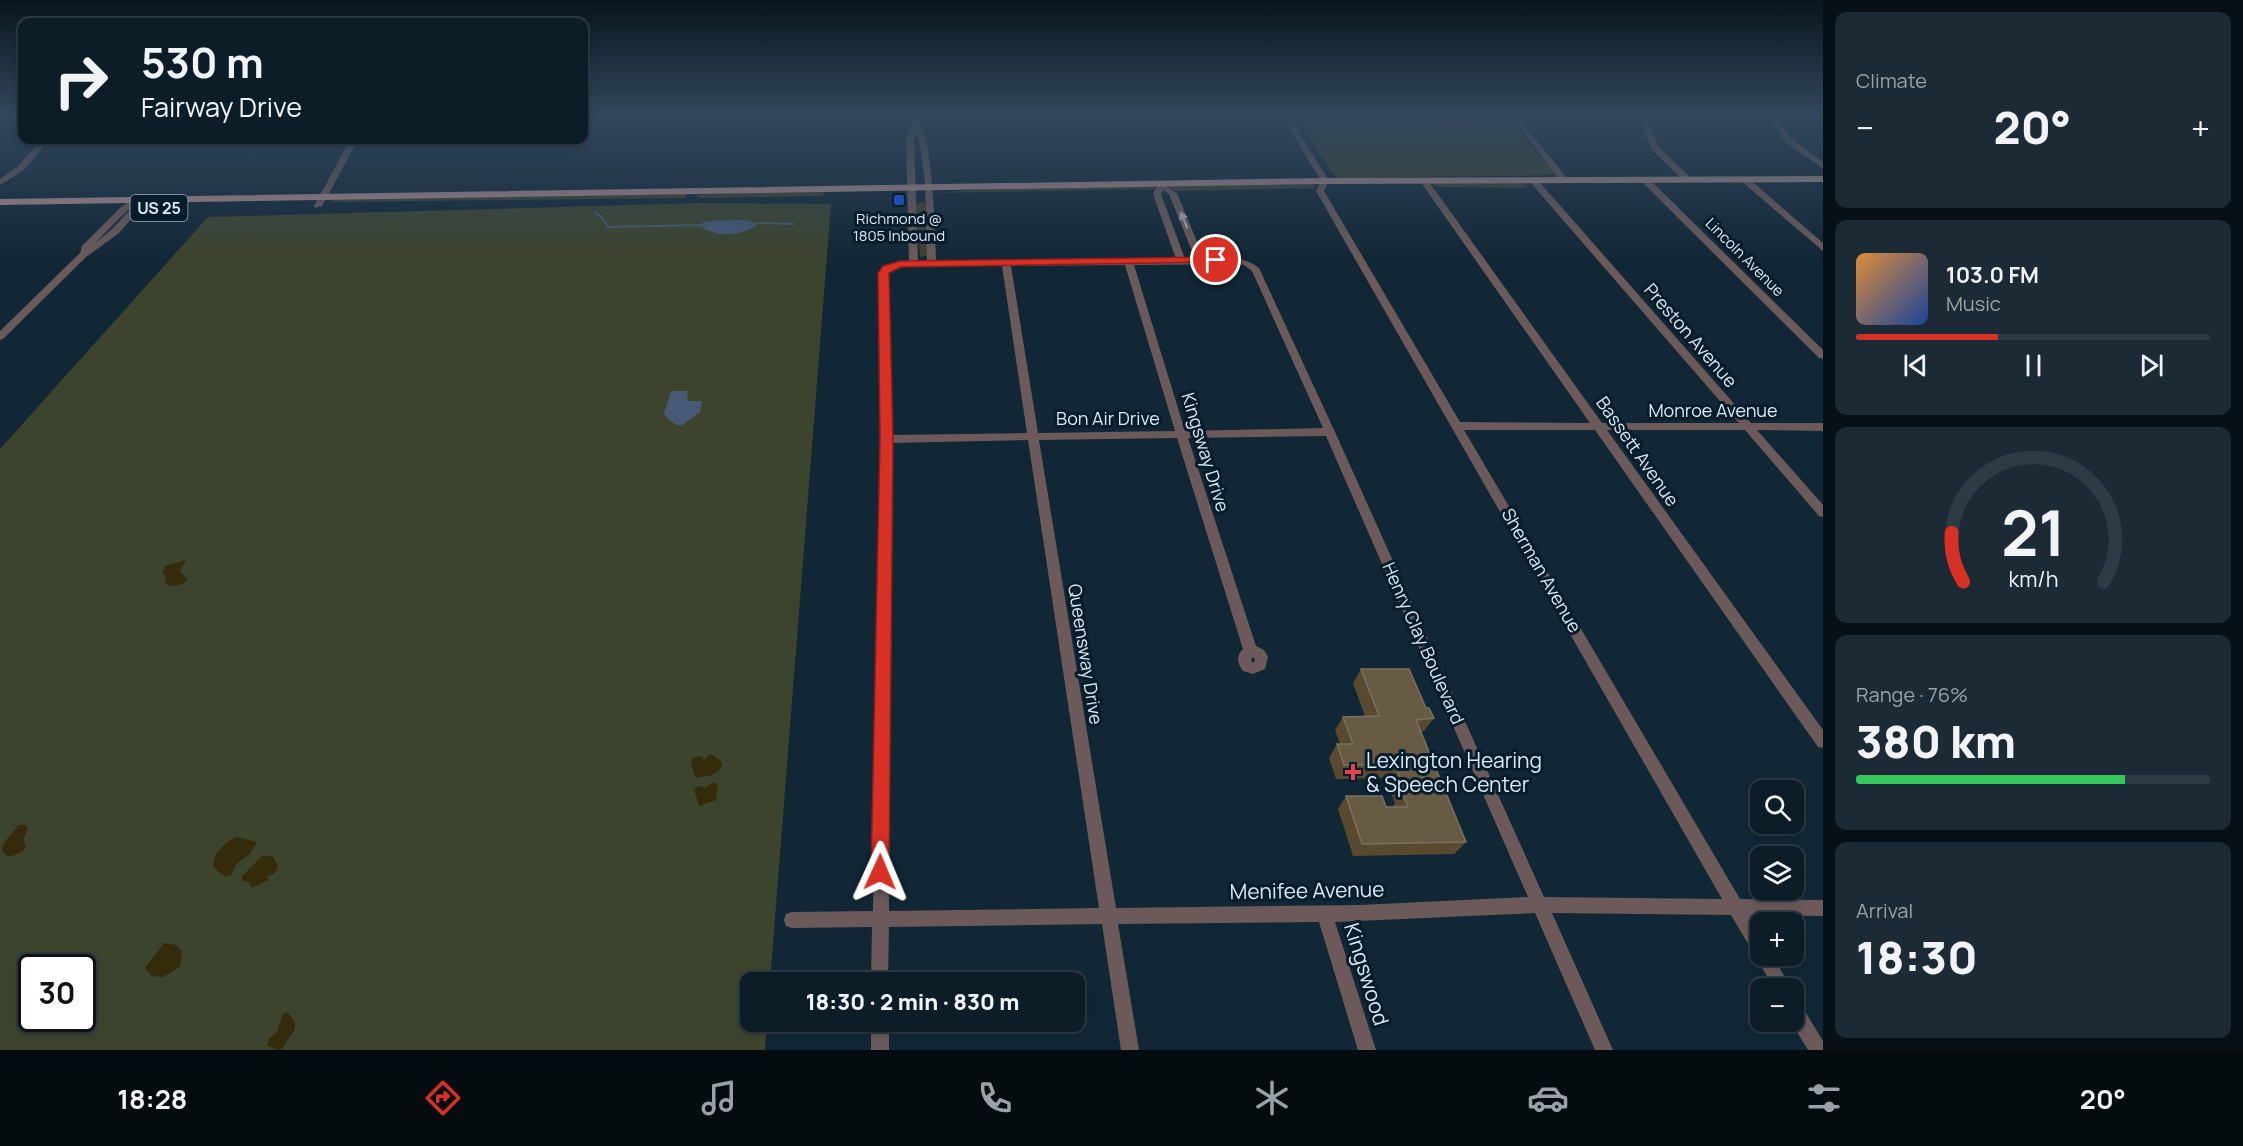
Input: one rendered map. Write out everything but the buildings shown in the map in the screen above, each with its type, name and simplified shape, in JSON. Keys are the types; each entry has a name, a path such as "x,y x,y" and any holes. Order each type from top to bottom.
{"main road":[{"name":"US 25","path":"1427,186 1533,180 1823,178"},
{"name":"US 25","path":"320,201 828,198 914,195 928,189 993,187 1159,189 1173,193 1323,186"},
{"name":"US 25","path":"928,189 1323,186 1427,186 1542,190 1823,188"},
{"name":"US 25","path":"0,202 138,204 914,195"},
{"name":"US 25","path":"0,211 124,209 138,204"}],"street":[{"path":"0,183 24,165"},
{"path":"320,201 340,165"},
{"path":"912,165 914,264"},
{"path":"926,165 932,263"},
{"name":"Sherman Avenue","path":"1312,165 1458,426 1750,932"},
{"path":"1552,165 1564,180"},
{"path":"1673,165 1687,179"},
{"path":"0,192 16,178 21,168"},
{"path":"1744,179 1823,248"},
{"name":"Preston Avenue","path":"1533,180 1823,513"},
{"name":"Lincoln Avenue","path":"1645,180 1823,356"},
{"name":"Bassett Avenue","path":"1427,186 1823,742"},
{"path":"1159,189 1181,260"},
{"path":"880,972 886,439 882,277 886,269 900,264 1200,260 1173,193"},
{"path":"0,337 83,255 98,248 138,204"},
{"path":"83,255 85,248 124,209"},
{"name":"Henry Clay Boulevard","path":"1200,260 1242,261 1256,270 1604,1050"},
{"name":"Kingsway Drive","path":"1129,261 1181,434 1251,652"},
{"name":"Queensway Drive","path":"1006,263 1130,1050"},
{"name":"Monroe Avenue","path":"1458,426 1823,427"},
{"name":"Bon Air Drive","path":"886,439 1330,432"},
{"name":"Menifee Avenue","path":"792,920 1110,917 1539,905 1823,908"},
{"name":"Kingswood","path":"1324,912 1367,1050"},
{"path":"1804,1026 1818,1050"},
{"path":"880,1032 880,1050"}],"green space":[{"path":"1327,165 1547,165 1555,175 1339,178"},
{"path":"1434,183 1524,183 1528,186 1522,188 1437,187"},
{"path":"1312,184 1316,188 1176,191 1169,188 1172,186"},
{"path":"1152,186 1156,189 933,193 999,188"},
{"path":"823,191 824,194 821,196 700,198 695,195"},
{"path":"687,194 685,198 330,202 334,199"},
{"path":"699,203 831,204 771,972 740,972 740,1032 766,1032 765,1050 0,1050 0,449 208,217"},
{"path":"925,203 928,255 920,257 916,204"}],"sand":[{"path":"186,560 180,571 188,580 180,585 170,586 165,582 165,575 162,575 165,566"},
{"path":"710,754 720,760 722,765 720,769 712,775 696,778 691,765 692,758 701,756 704,760"},
{"path":"713,783 718,784 716,800 699,806 694,789 701,786 704,788"},
{"path":"18,825 26,825 28,829 23,840 26,847 22,852 9,857 2,851 2,847"},
{"path":"237,837 257,842 250,854 236,864 231,875 225,877 216,870 213,862 217,853 229,841"},
{"path":"263,855 273,857 278,866 275,873 267,877 269,880 252,888 249,882 242,881 242,876"},
{"path":"164,943 176,945 182,951 180,967 163,977 152,976 145,968"},
{"path":"287,1012 295,1022 295,1029 282,1049 277,1050 267,1045 269,1039 277,1032 283,1014"}],"water":[{"path":"744,220 758,223 746,231 731,234 715,233 702,227 702,223 707,221"},
{"path":"671,391 688,391 687,401 702,401 700,413 682,425 675,424 664,414"}],"waterway":[{"path":"596,212 595,214 600,215 608,227 702,225"},
{"path":"758,223 794,224"}],"place":[{"name":"Richmond @ 1805 Inbound","path":"899,200"},
{"name":"Lexington Hearing & Speech Center","path":"1353,772"}],"route":[{"path":"880,872 886,439 883,273 892,266 900,264 1216,260"}]}
